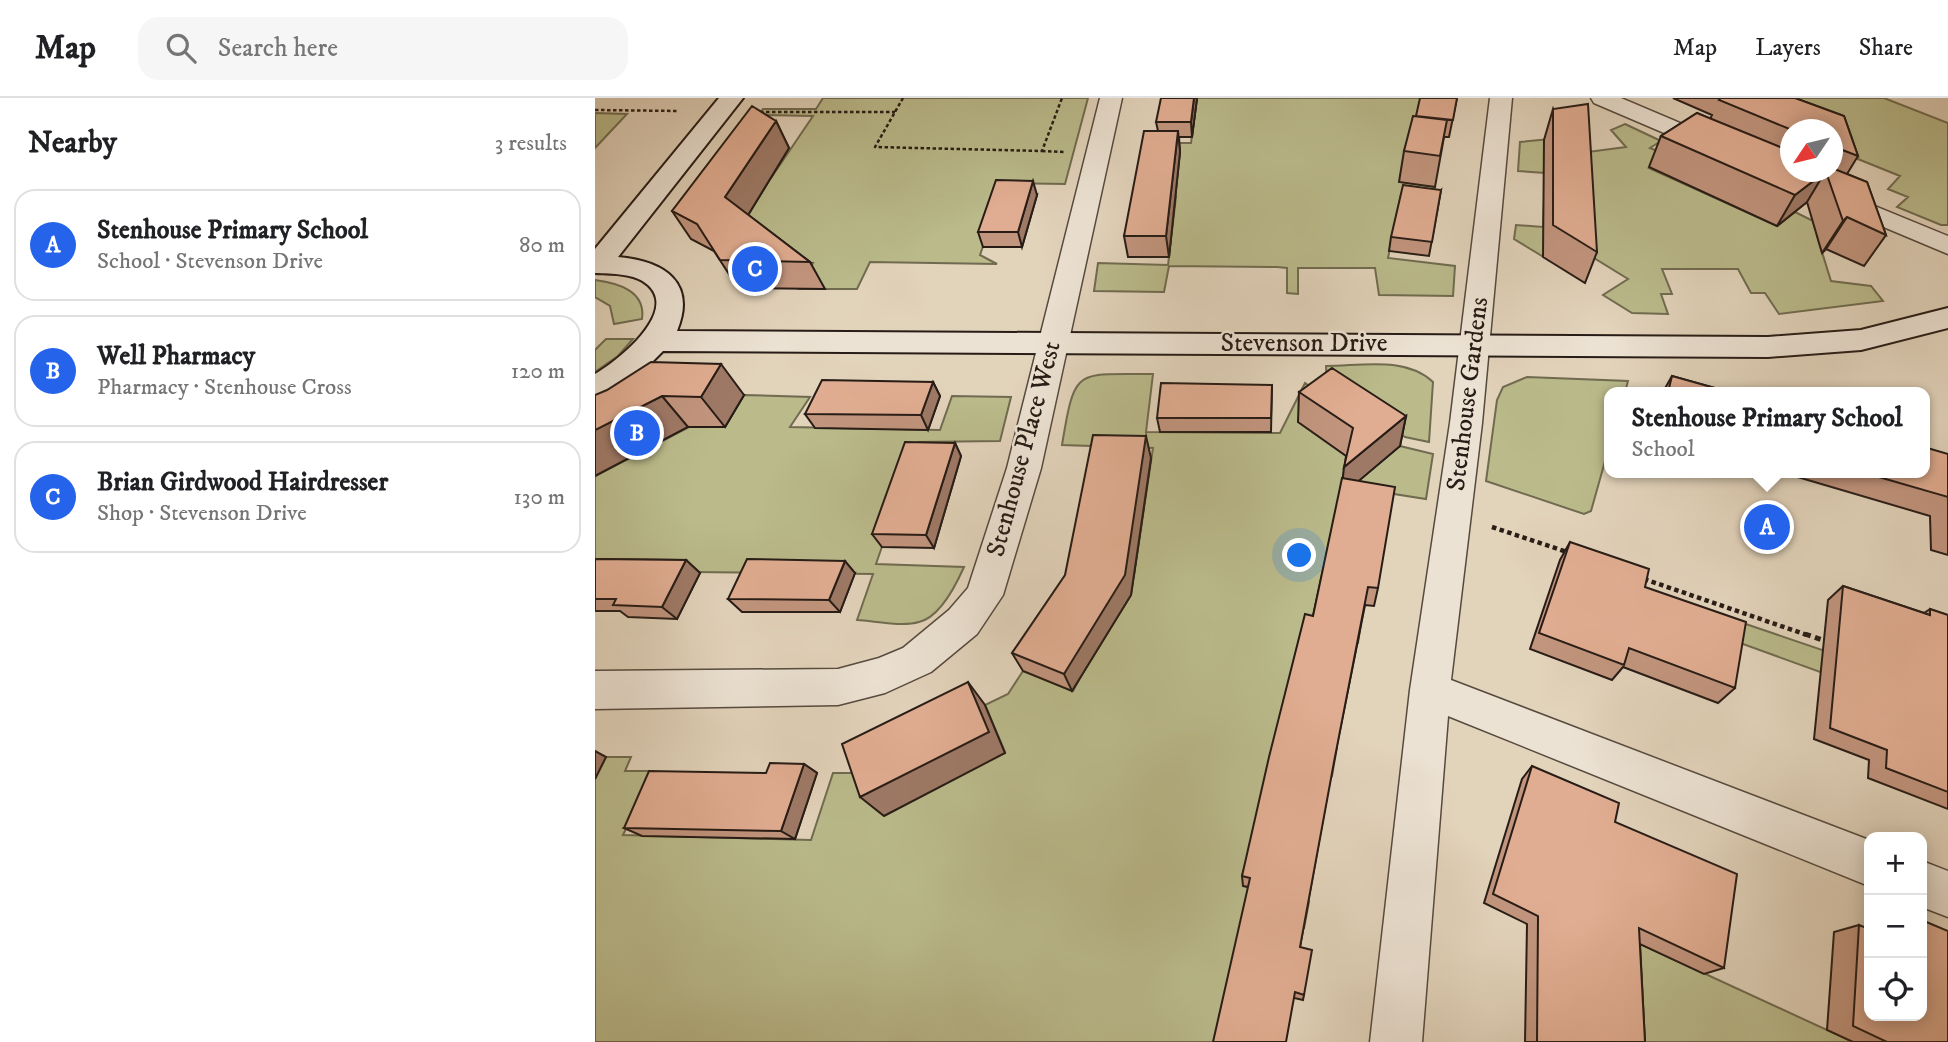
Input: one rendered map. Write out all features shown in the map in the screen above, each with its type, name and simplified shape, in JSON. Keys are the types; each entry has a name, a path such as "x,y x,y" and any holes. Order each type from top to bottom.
{"street":[{"name":"Stenhouse Place West","path":"595,691 838,687 885,675 936,647 963,622 984,595 1024,468 1111,98"},
{"name":"Stenhouse Gardens","path":"1396,1042 1430,690 1475,344 1501,98"},
{"path":"1602,98 1743,158"},
{"path":"596,264 726,105"},
{"path":"1807,186 1948,246"},
{"path":"595,389 625,371 658,341 671,316 671,304 664,285 631,267 596,264"},
{"name":"Stevenson Drive","path":"658,341 1807,345 1884,336 1948,318"},
{"path":"1430,690 1864,861"},
{"path":"1927,886 1948,894"}],"path":[{"path":"903,98 875,147 1042,151 1062,98"},
{"path":"595,110 726,105 895,112"},
{"path":"1454,514 1571,554"},
{"path":"1636,576 1831,643"}],"green space":[{"path":"823,98 1088,98 1065,184 1005,183 980,255 997,264 870,262 857,289 799,289 813,263 781,263 750,232 734,177 771,178 813,116 758,115 763,109 816,109"},
{"path":"1197,98 1421,98 1400,182 1435,187 1433,197 1401,194 1388,258 1455,266 1453,296 1379,295 1375,268 1298,268 1298,294 1287,293 1287,268 1277,267 1169,266 1164,292 1094,291 1098,263 1168,265 1176,197 1139,196 1148,143 1191,143"},
{"path":"1711,98 1884,98 1948,123 1948,225 1941,225 1897,207 1908,197 1888,189 1900,176 1843,153 1843,119 1780,119 1780,126"},
{"path":"595,113 627,114 595,148"},
{"path":"1625,124 1661,141 1650,148 1667,155 1649,168 1777,226 1795,212 1811,220 1823,209 1817,236 1831,281 1871,286 1883,301 1779,314 1765,293 1751,293 1738,269 1662,269 1672,294 1661,294 1668,314 1632,313 1603,295 1628,279 1568,242 1542,256 1514,239 1516,225 1543,227 1545,173 1518,171 1520,142 1550,139 1565,155 1626,147 1611,130"},
{"path":"595,280 613,283 629,290 640,302 642,319 614,324 610,306 595,297"},
{"path":"606,339 633,339 618,356 595,372 595,350"},
{"path":"1326,366 1397,366 1422,374 1433,382 1429,442 1405,437 1327,386"},
{"path":"1153,374 1146,432 1280,433 1305,383 1400,446 1433,454 1426,499 1343,486 1361,623 1358,643 1303,632 1337,747 1332,776 1271,763 1243,886 1309,902 1304,928 1245,915 1216,1042 595,1042 595,779 606,757 631,757 625,771 653,771 623,835 811,840 833,773 854,773 1005,752 985,705 1008,694 1023,671 1073,691 1134,576 1153,448 1062,445 1071,400 1083,380 1094,376"},
{"path":"1527,377 1628,381 1626,387 1604,387 1604,465 1591,511 1584,514 1486,481 1497,400 1503,387"},
{"path":"744,395 810,397 790,427 940,430 952,396 1011,397 1000,441 918,442 876,564 964,567 957,582 934,614 912,623 857,620 873,574 595,571 595,476 689,427 725,427"},
{"path":"1637,587 1875,668 1873,691 1632,604"},
{"path":"1623,936 1853,1042 1628,1042"}],"building":[{"path":"1161,98 1194,98 1191,122 1156,122"},
{"path":"1420,98 1457,98 1453,120 1416,116"},
{"path":"1795,98 1844,116 1858,156 1843,150 1843,119 1780,119 1780,125 1719,100"},
{"path":"1588,104 1597,252 1553,225 1553,109"},
{"path":"752,106 776,121 725,197 810,262 720,260 697,224 672,211"},
{"path":"1697,113 1780,147 1780,182 1812,182 1795,195 1661,136"},
{"path":"1413,116 1447,120 1440,156 1404,151"},
{"path":"1144,131 1178,131 1166,236 1124,236"},
{"path":"1843,172 1867,182 1886,235 1847,217 1843,221 1829,182 1843,182"},
{"path":"996,180 1033,181 1018,232 978,232"},
{"path":"1403,185 1441,190 1432,242 1391,237"},
{"path":"651,362 721,364 701,397 662,396 595,430 595,395"},
{"path":"1332,368 1406,416 1344,467 1353,428 1299,392"},
{"path":"1672,376 1711,387 1669,387"},
{"path":"822,380 933,382 921,415 805,414"},
{"path":"1161,383 1272,385 1271,418 1157,418"},
{"path":"1093,435 1146,436 1125,575 1064,674 1012,653 1065,575"},
{"path":"905,442 955,443 926,535 872,534"},
{"path":"1930,449 1948,454 1948,497 1882,478 1930,478"},
{"path":"1342,478 1395,487 1378,588 1368,587 1300,947 1312,950 1304,995 1295,992 1286,1042 1213,1042 1250,878 1242,876 1269,757 1305,614 1313,616"},
{"path":"1570,542 1649,569 1645,587 1746,622 1735,688 1629,648 1624,665 1539,633"},
{"path":"595,559 686,560 662,607 613,605 616,599 595,599"},
{"path":"747,559 845,561 829,600 728,599"},
{"path":"1843,586 1930,615 1930,609 1948,615 1948,792 1886,768 1887,750 1830,728"},
{"path":"968,682 989,732 860,797 842,744"},
{"path":"770,763 804,764 781,831 624,828 649,771 766,773"},
{"path":"1532,766 1619,803 1615,822 1737,874 1724,968 1639,928 1645,1042 1537,1042 1538,916 1493,894"},
{"path":"1927,922 1948,931 1948,1042 1887,1042 1853,1026 1859,925 1864,927 1864,1021 1927,1021"}],"place":[{"name":"Brian Girdwood Hairdresser","path":"755,269"},
{"name":"Well Pharmacy","path":"637,433"},
{"name":"Stenhouse Primary School","path":"1767,527"}]}
